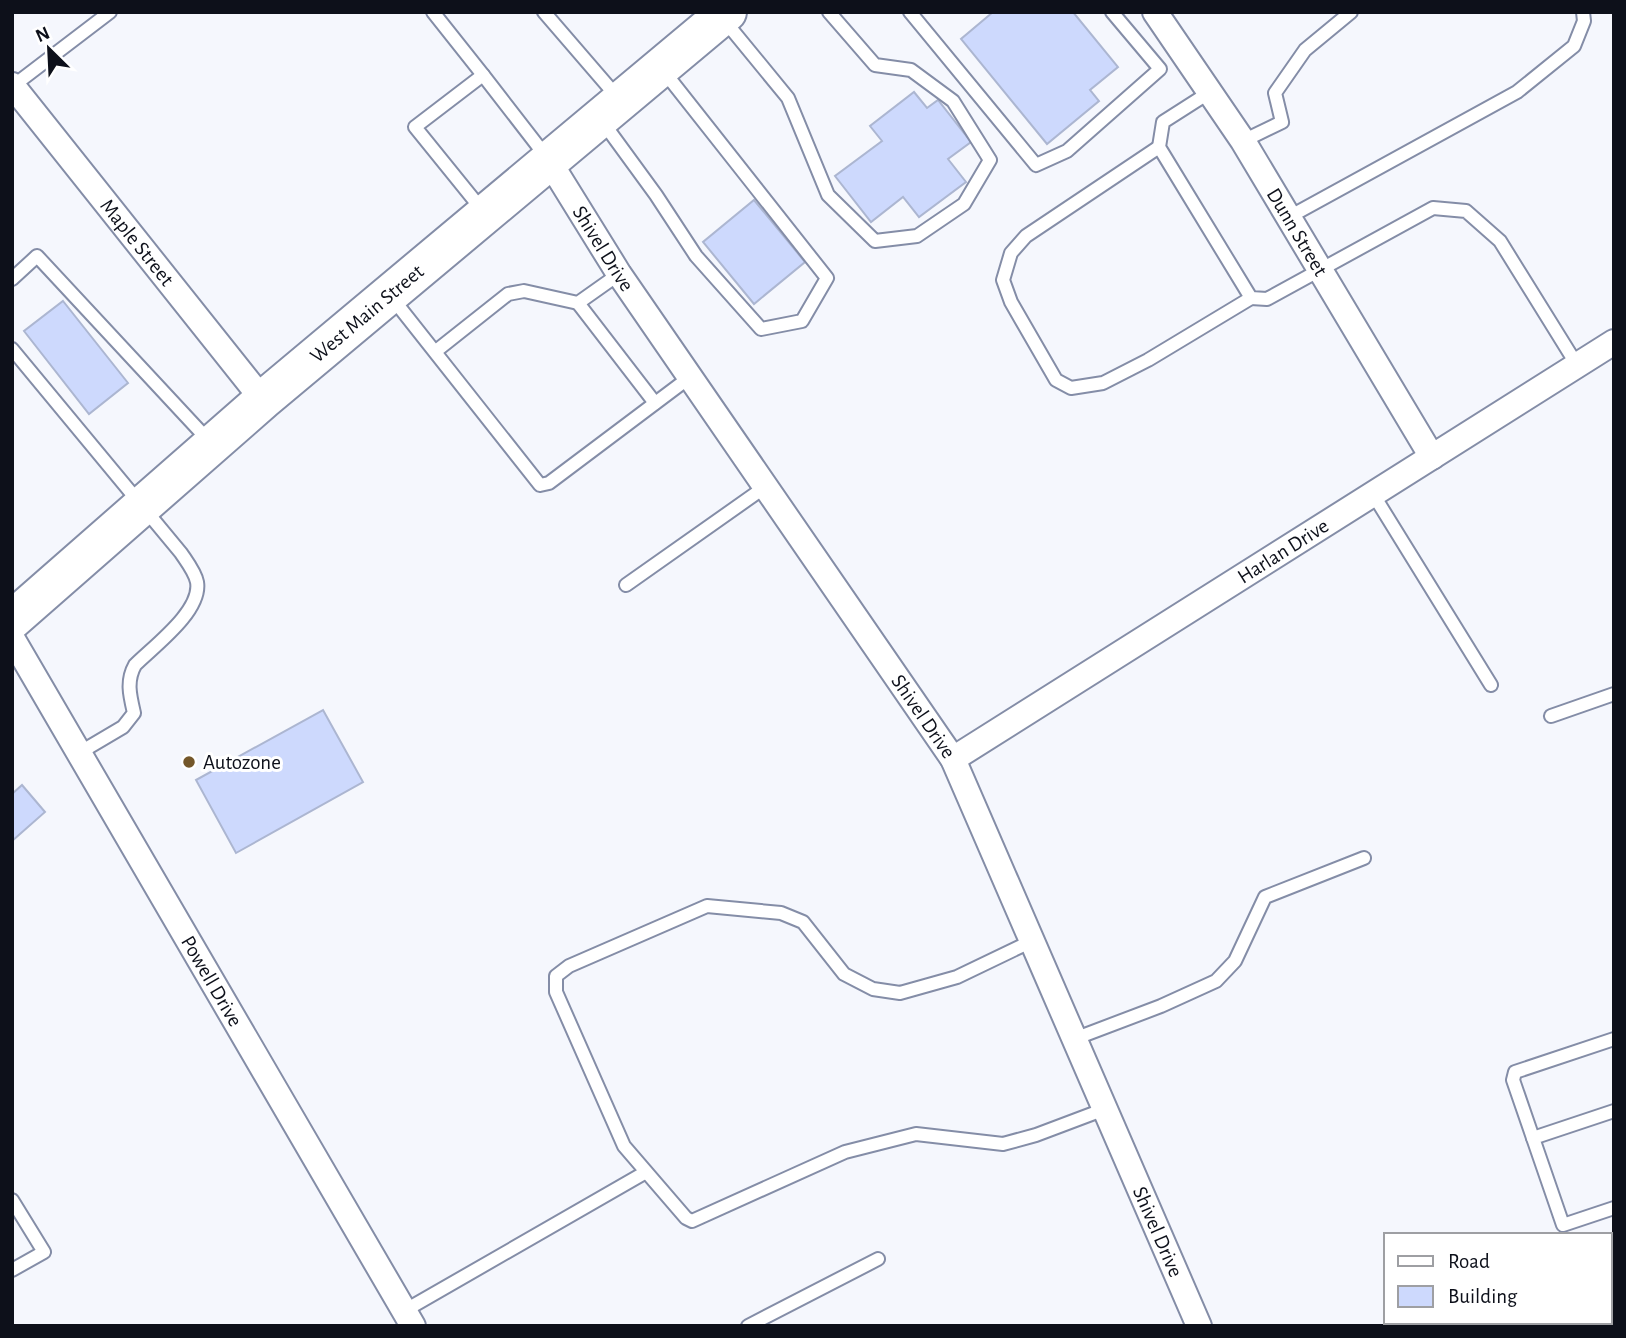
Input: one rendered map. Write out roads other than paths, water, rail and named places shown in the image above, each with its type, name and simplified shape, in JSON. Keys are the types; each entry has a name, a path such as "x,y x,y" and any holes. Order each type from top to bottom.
{"main road":[{"name":"West Main Street","path":"12,620 263,400 724,15"}],"street":[{"name":"Dunn Street","path":"1155,12 1243,141 1432,457"},
{"name":"Maple Street","path":"13,86 263,400"},
{"name":"Shivel Drive","path":"549,161 619,274 953,759 1199,1326"},
{"name":"Harlan Drive","path":"953,759 1614,342"},
{"name":"Powell Drive","path":"12,638 409,1318"}],"lane":[{"path":"13,86 110,12"},
{"path":"433,12 549,161"},
{"path":"724,15 788,98 828,195 875,241 917,236 964,204 990,160 953,101 911,70 875,65 830,12"},
{"path":"910,12 1036,165 1067,151 1160,69 1112,12"},
{"path":"1243,141 1282,122 1275,93 1305,50 1352,12"},
{"path":"1289,217 1517,92 1574,46 1584,21 1583,12"},
{"path":"552,15 610,109 656,195 696,256 761,329 802,321 827,278 661,67"},
{"path":"483,75 415,127 485,214"},
{"path":"1210,92 1163,122 1159,147 1251,298"},
{"path":"1159,147 1026,236 1011,253 1003,280 1011,302 1056,380 1071,388 1103,383 1148,360 1251,298 1267,299 1433,208 1466,211 1500,241 1577,365"},
{"path":"12,279 37,256 213,444"},
{"path":"578,303 619,274"},
{"path":"436,351 508,295 524,290 578,303 655,403"},
{"path":"389,295 540,485 549,483 690,377"},
{"path":"12,349 191,567 197,583 195,601 183,619 135,665 130,674 129,693 134,713 123,727 79,753"},
{"path":"626,585 765,486"},
{"path":"1373,494 1492,685"},
{"path":"1551,716 1614,694"},
{"path":"1074,1038 1161,1006 1216,981 1235,961 1265,897 1364,858"},
{"path":"1032,941 957,978 900,993 873,989 844,974 803,922 781,913 707,906 569,966 556,976 556,992 624,1146 691,1221 845,1152 916,1134 1003,1144 1036,1135 1105,1109"},
{"path":"1614,1039 1516,1072 1513,1080 1565,1230 1614,1208"},
{"path":"1532,1138 1614,1111"},
{"path":"409,1318 646,1172"},
{"path":"12,1200 44,1252 12,1270"},
{"path":"748,1326 878,1259"}],"place":[{"name":"Autozone","path":"189,762"}]}
